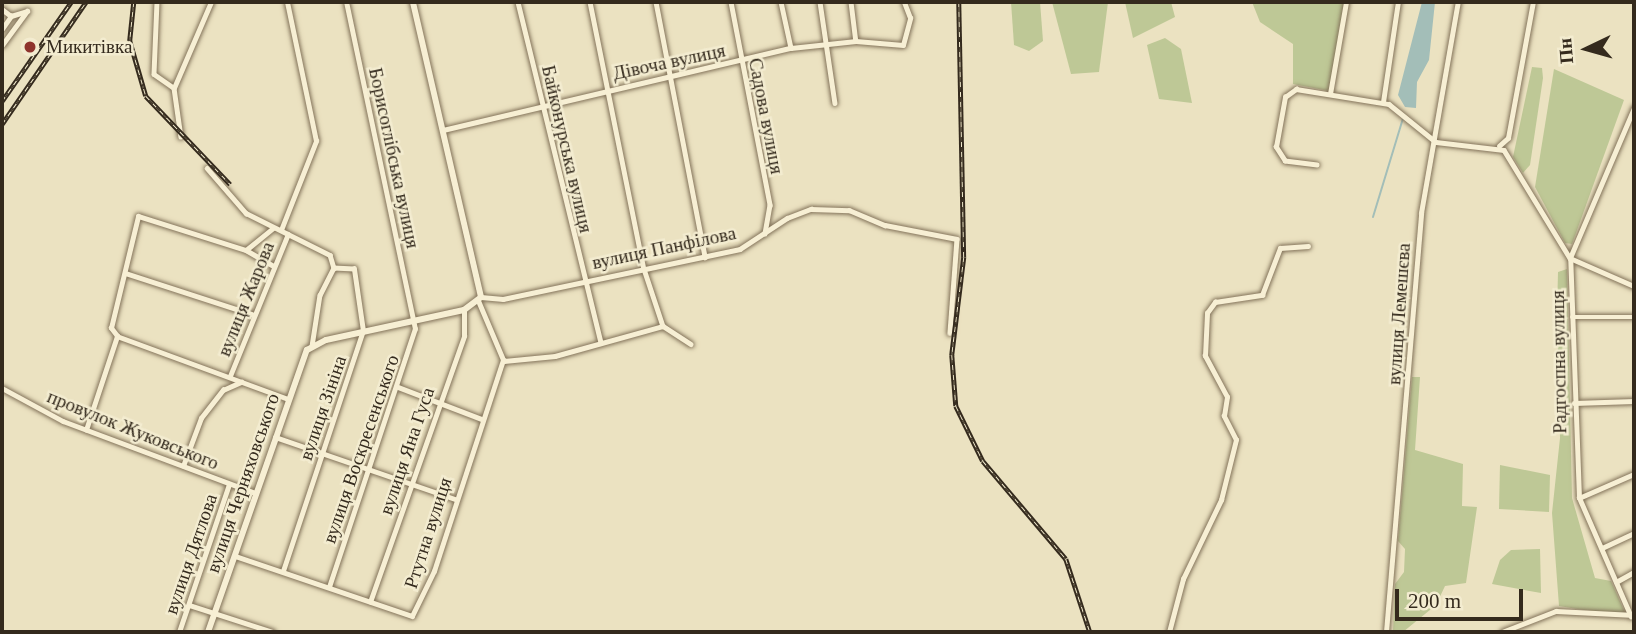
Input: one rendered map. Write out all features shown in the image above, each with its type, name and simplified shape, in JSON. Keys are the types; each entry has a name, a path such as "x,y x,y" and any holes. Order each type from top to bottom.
{"main road":[{"path":"413,2 480,299"},
{"name":"вулиця Панфілова","path":"312,346 363,331 464,310 480,299"},
{"name":"вулиця Черняховського","path":"208,632 288,399 312,346"}],"street":[{"path":"157,2 155,74 174,89"},
{"path":"181,137 174,89 211,2"},
{"name":"вулиця Жарова","path":"281,230 316,141 288,2"},
{"name":"Борисоглібська вулиця","path":"345,2 415,320"},
{"name":"Байконурська вулиця","path":"518,2 583,281 601,343"},
{"path":"590,2 610,89 644,269 663,326 691,344"},
{"path":"656,2 672,74 705,257"},
{"name":"Садова вулиця","path":"731,2 769,205 765,235"},
{"path":"781,2 791,48"},
{"path":"820,2 835,103"},
{"path":"851,2 856,41"},
{"name":"Дівоча вулиця","path":"443,130 791,48 856,41 903,45 910,18 904,2"},
{"path":"1330,94 1346,2"},
{"path":"1383,102 1398,2"},
{"name":"вулиця Лемешєва","path":"1386,632 1421,213 1458,2"},
{"path":"1499,147 1508,138 1533,2"},
{"path":"2,9 11,16"},
{"path":"2,29 11,16 27,10 2,45"},
{"path":"1317,164 1285,161 1276,147 1277,114 1296,89 1383,102 1433,140 1499,147"},
{"name":"Радгоспна вулиця","path":"1633,616 1579,498 1570,258 1634,108"},
{"path":"1499,147 1570,258 1634,286"},
{"path":"207,168 233,204 330,256 334,268 320,295 312,346"},
{"name":"вулиця Панфілова","path":"480,299 503,299 705,257 765,235 811,209 849,210 885,225 947,233 957,239 955,301 950,333"},
{"path":"272,265 246,250 138,216 111,328 117,336 288,399"},
{"path":"246,250 274,227"},
{"name":"вулиця Жарова","path":"230,376 272,265 288,234"},
{"path":"1169,632 1183,579 1221,500 1236,440 1224,415 1227,397 1205,356 1207,313 1215,302 1262,295 1280,248 1308,246"},
{"name":"вулиця Зініна","path":"282,571 363,331 354,269 334,268"},
{"path":"125,273 252,314"},
{"path":"480,299 504,360 601,343 663,326"},
{"name":"вулиця Яна Гуса","path":"370,601 464,336 464,310"},
{"path":"1572,317 1634,317"},
{"name":"вулиця Воскресенського","path":"329,587 398,387 415,320"},
{"path":"86,429 117,336"},
{"name":"Ртутна вулиця","path":"235,556 412,616 420,607 454,499 504,360"},
{"path":"183,466 201,418 223,390 244,381"},
{"name":"провулок Жуковського","path":"2,387 86,429 256,493"},
{"path":"398,387 483,420"},
{"path":"1574,403 1634,401"},
{"path":"275,438 323,452 454,499"},
{"path":"1579,498 1634,474"},
{"name":"вулиця Дятлова","path":"179,632 229,484"},
{"path":"1602,548 1634,533"},
{"path":"1616,582 1634,572"},
{"path":"189,605 273,632"},
{"path":"1502,632 1556,611 1633,616"}],"green space":[{"path":"1011,2 1040,2 1043,41 1029,51 1014,45"},
{"path":"1052,2 1108,2 1099,72 1071,74"},
{"path":"1125,2 1171,2 1175,17 1133,38"},
{"path":"1252,2 1346,2 1329,91 1293,84 1293,44 1260,22"},
{"path":"1165,38 1181,49 1192,103 1159,99 1147,45"},
{"path":"1532,67 1542,68 1543,78 1530,165 1523,173 1513,157"},
{"path":"1554,69 1624,100 1572,244 1565,243 1535,187"},
{"path":"1567,269 1572,498 1595,578 1611,581 1627,617 1559,606 1552,513 1560,438 1558,272"},
{"path":"1412,377 1420,377 1415,450 1463,464 1462,506 1477,507 1466,583 1445,586 1436,605 1403,632 1393,632 1395,584 1404,572 1405,549 1398,541"},
{"path":"1500,465 1550,475 1549,512 1499,509"},
{"path":"1540,549 1541,593 1492,584 1500,560 1511,550"}],"water":[{"path":"1422,2 1435,2 1429,60 1417,82 1416,108 1405,107 1398,95"}],"waterway":[{"path":"1373,217 1403,118"}],"railway":[{"path":"2,101 71,2"},
{"path":"2,124 86,2"},
{"path":"134,2 130,41 146,96 230,184"},
{"path":"959,2 964,257 952,355 956,406 983,461 1066,559 1090,632"}],"place":[{"name":"Микитівка","path":"30,47"}]}
